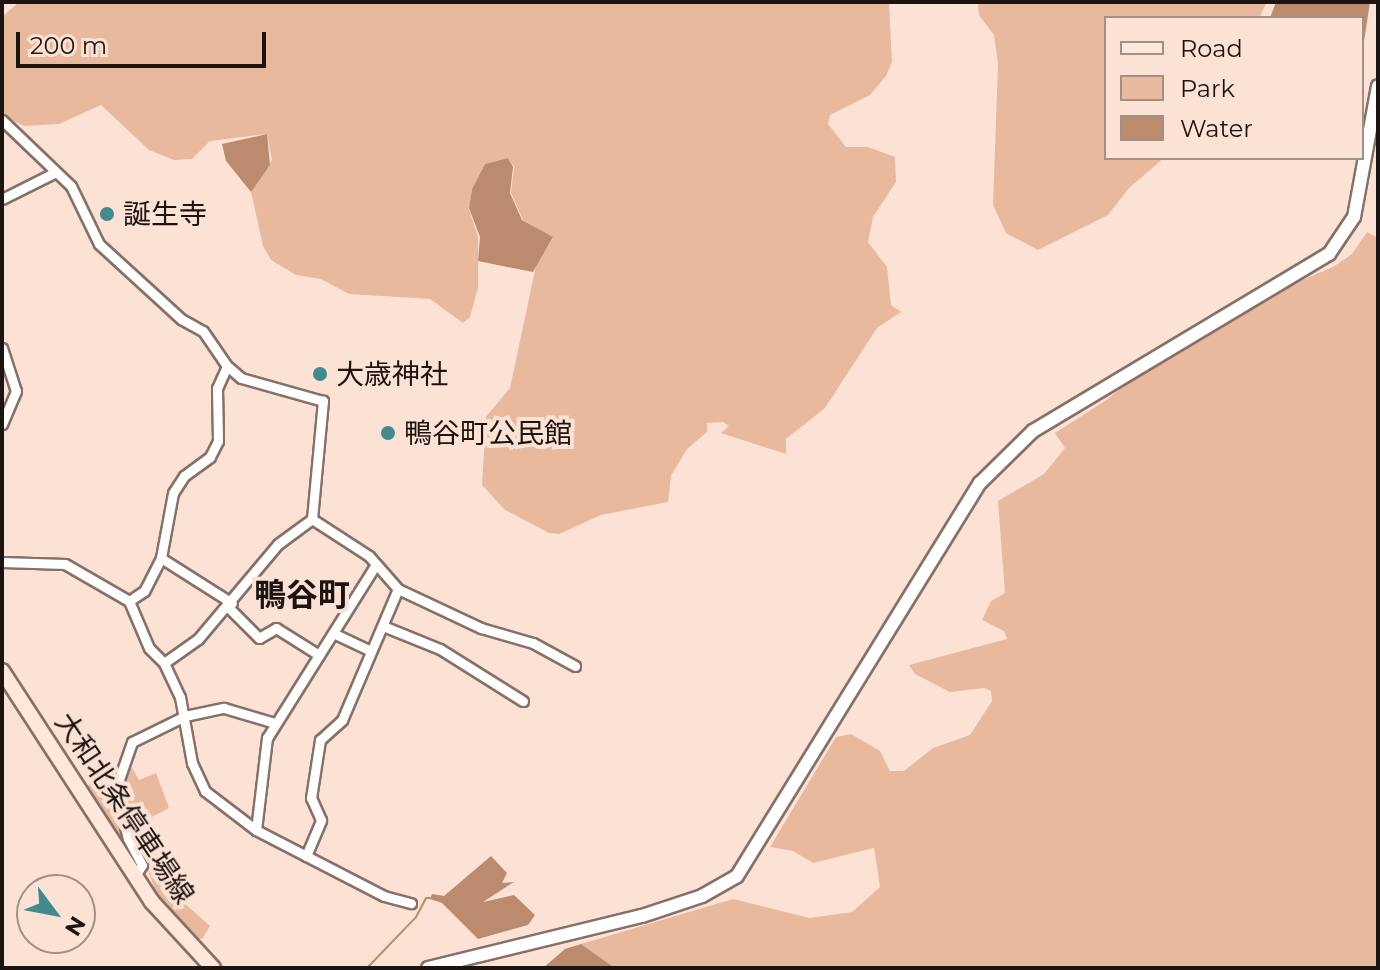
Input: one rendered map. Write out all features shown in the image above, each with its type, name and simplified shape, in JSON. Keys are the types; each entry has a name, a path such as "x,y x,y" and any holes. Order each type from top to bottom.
{"main road":[{"name":"大和北条停車場線","path":"2,671 135,876 213,968"}],"street":[{"path":"428,968 642,916 702,896 737,876 980,483 1033,431 1329,254 1354,217 1378,86"},
{"path":"2,120 71,186 99,244 181,319 203,331 227,366 241,378 323,401 312,519 278,544 230,605 191,644 164,663"},
{"path":"2,199 56,172"},
{"path":"2,348 16,391 2,424"},
{"path":"129,601 144,591 161,558 173,493 184,476 210,457 218,441 217,388 227,366"},
{"path":"312,519 376,564 398,589 481,628 533,643 575,666"},
{"path":"161,558 230,605 259,638 276,628 319,655"},
{"path":"2,562 65,564 129,601 149,648 164,663 185,716 192,763 205,791 256,830 384,896 411,903"},
{"path":"256,830 267,738 376,564"},
{"path":"306,856 321,820 311,798 320,740 342,720 398,589"},
{"path":"383,626 440,649 523,701"},
{"path":"333,633 371,651"},
{"path":"135,876 142,865 128,839 116,788 126,752 136,739 185,716 224,708 275,723"}],"green space":[{"path":"19,2 889,2 892,62 886,76 870,95 830,115 828,124 846,147 868,147 895,157 896,182 873,217 868,242 887,267 891,305 901,312 877,328 825,408 786,439 786,454 721,433 729,426 723,422 707,423 707,432 687,449 671,476 668,502 601,515 559,534 549,533 505,510 482,485 486,417 510,388 536,266 553,238 523,220 511,193 514,167 508,158 485,164 472,189 469,209 478,237 478,288 470,317 463,323 430,299 349,294 321,279 296,275 271,260 263,246 251,192 272,160 267,134 210,141 192,159 174,160 149,150 101,105 59,124 24,126 2,115 2,17"},
{"path":"978,2 1267,2 1260,16 1104,16 1104,160 1162,160 1129,188 1108,215 1038,250 1006,233 993,205 998,64 994,35 979,15"},
{"path":"1367,232 1378,238 1378,968 615,968 581,944 733,899 810,918 852,912 880,887 874,848 813,863 793,851 770,847 836,737 851,734 880,751 890,771 904,771 933,748 970,735 992,701 991,691 984,688 950,692 915,674 909,665 1007,639 1004,631 982,620 991,601 1005,593 998,501 1044,474 1065,448 1055,433 1105,401 1207,321 1333,267 1352,254"},
{"path":"128,761 139,780 156,773 169,808 142,822 171,891 210,926 202,939 188,939 158,898 146,865 122,849 83,789"}],"water":[{"path":"1276,2 1370,2 1364,42 1364,16 1271,16"},
{"path":"267,134 270,165 251,192 226,161 222,144"},
{"path":"508,158 513,167 510,193 522,220 553,237 533,272 478,261 480,237 469,208 472,189 485,164"},
{"path":"491,856 507,873 502,883 514,882 483,902 514,895 535,915 528,925 478,939 442,903 430,899 432,894 444,896"},
{"path":"581,944 615,968 543,968 565,949"}],"waterway":[{"path":"367,968 416,917 426,898 432,898"}],"place":[{"name":"誕生寺","path":"107,214"},
{"name":"大歳神社","path":"320,374"},
{"name":"鴨谷町公民館","path":"388,433"}],"district":[{"name":"鴨谷町","path":"302,595"}]}
